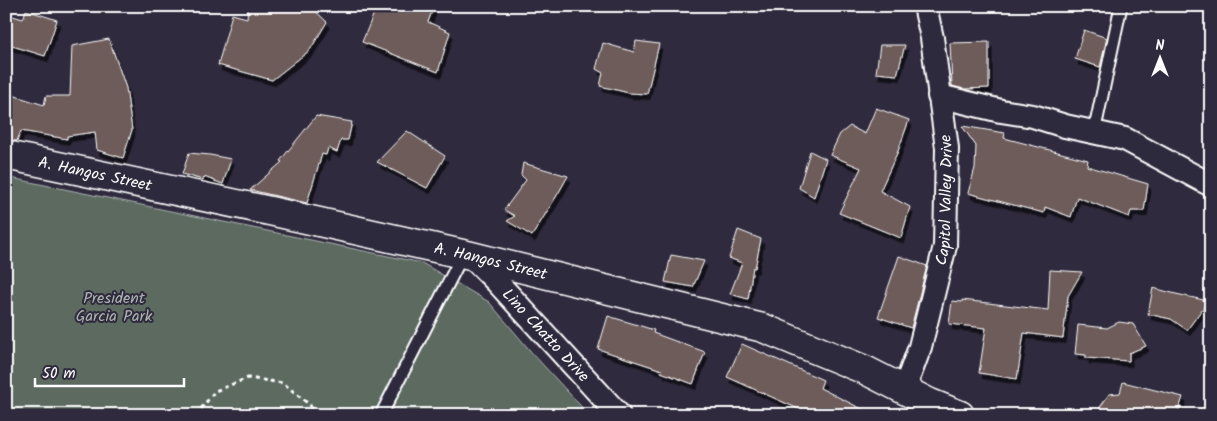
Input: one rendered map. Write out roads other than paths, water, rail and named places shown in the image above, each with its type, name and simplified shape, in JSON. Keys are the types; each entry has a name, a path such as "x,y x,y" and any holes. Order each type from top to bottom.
{"street":[{"name":"Capitol Valley Drive","path":"904,390 920,346 945,246 946,148 932,38 925,6"},
{"path":"939,96 1001,111 1033,116 1065,126 1124,140 1211,185"},
{"name":"A. Hangos Street","path":"6,155 467,255 763,328 865,370 960,415"},
{"name":"Lino Chatto Drive","path":"467,255 497,282 619,415"}],"lane":[{"path":"1094,132 1121,6"},
{"path":"381,415 467,255"}],"park label":[{"name":"President Garcia Park","path":"114,307"}]}
